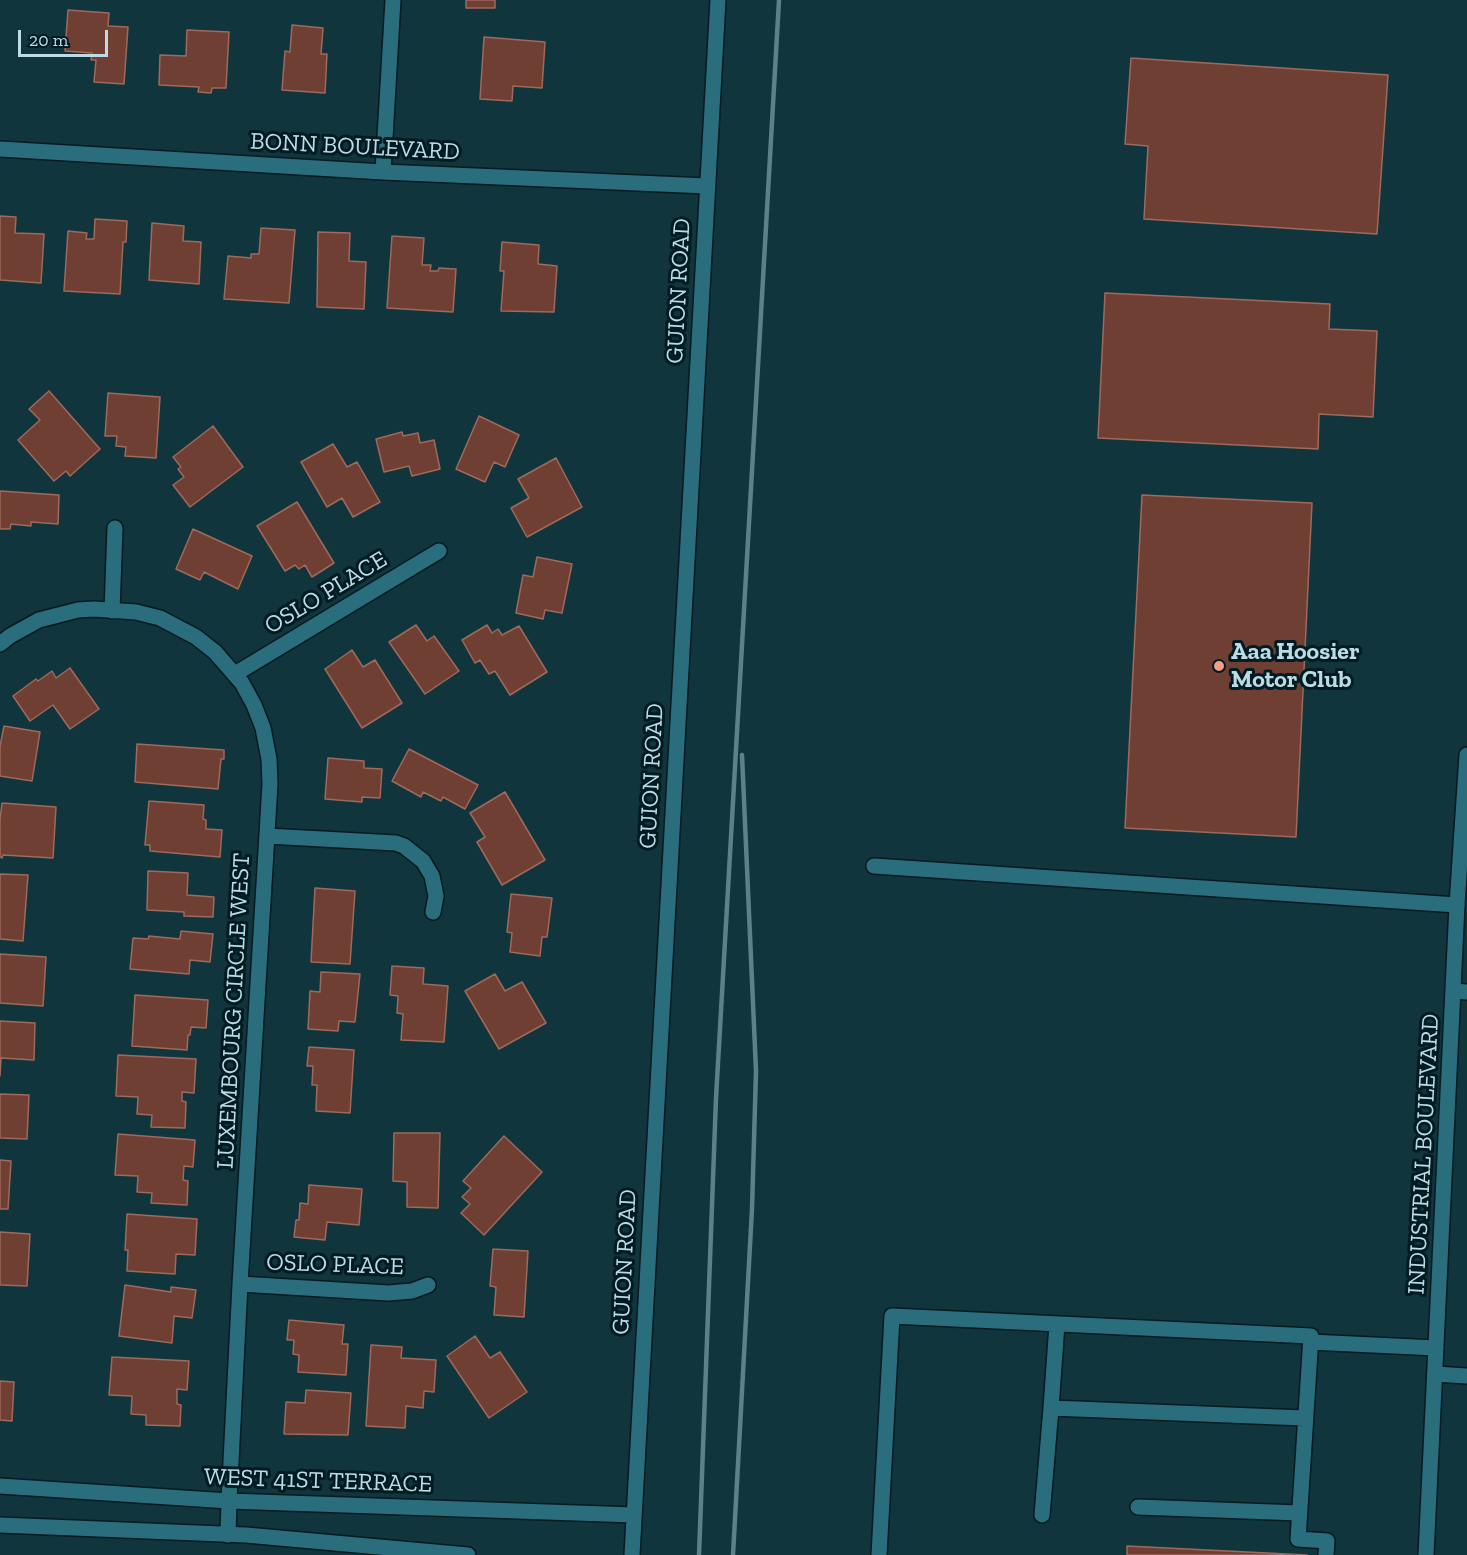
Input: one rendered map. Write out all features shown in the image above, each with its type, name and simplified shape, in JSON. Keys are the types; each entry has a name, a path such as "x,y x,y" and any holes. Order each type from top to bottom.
{"street":[{"path":"383,172 393,0"},
{"name":"GUION ROAD","path":"632,1555 718,0"},
{"name":"BONN BOULEVARD","path":"0,148 383,172 707,186"},
{"path":"112,610 115,528"},
{"name":"OSLO PLACE","path":"235,674 439,551"},
{"name":"LUXEMBOURG CIRCLE WEST","path":"0,644 39,620 78,610 136,612 168,621 209,647 235,674 254,705 263,728 269,759 267,836 240,1284 228,1535"},
{"name":"INDUSTRIAL BOULEVARD","path":"1426,1555 1436,1348 1461,992 1457,904 1467,755"},
{"path":"267,836 396,843 404,846 423,861 432,876 436,896 433,912"},
{"path":"874,866 1457,904"},
{"name":"OSLO PLACE","path":"240,1284 387,1293 412,1291 428,1285"},
{"path":"879,1555 892,1316 1311,1336 1298,1539 1327,1541 1326,1555"},
{"path":"1042,1515 1057,1324"},
{"path":"1310,1342 1436,1348"},
{"path":"1435,1374 1467,1376"},
{"path":"1051,1408 1304,1418"},
{"name":"WEST 41ST TERRACE","path":"0,1486 229,1502 634,1515"},
{"path":"1137,1507 1299,1513"},
{"path":"0,1525 228,1535 468,1555"}],"building":[{"path":"466,0 495,0 495,8 466,8"},
{"path":"68,10 109,13 108,26 128,27 124,84 94,82 96,60 91,60 92,53 65,51"},
{"path":"292,25 323,28 321,54 327,54 325,93 282,90 285,51 290,52"},
{"path":"187,30 229,32 226,88 212,88 211,93 198,92 199,87 159,85 160,55 186,56"},
{"path":"484,37 545,42 542,88 513,86 512,101 480,99"},
{"path":"1131,58 1388,75 1377,234 1144,219 1148,146 1125,144"},
{"path":"0,216 16,217 15,233 44,234 41,283 0,280"},
{"path":"95,219 127,221 126,242 123,242 120,294 64,291 68,231 87,233 86,239 94,239"},
{"path":"152,223 184,226 183,241 201,242 199,284 149,280"},
{"path":"261,228 295,230 289,303 224,299 228,256 251,258 251,254 259,254"},
{"path":"318,232 350,233 349,261 366,262 364,309 317,307"},
{"path":"392,236 424,238 422,265 431,265 430,271 438,271 439,268 456,269 453,312 387,308"},
{"path":"502,242 539,245 538,264 557,266 554,312 501,311 504,271 500,271"},
{"path":"1105,293 1330,304 1329,329 1377,331 1373,417 1319,414 1318,449 1098,438"},
{"path":"49,391 100,449 70,476 66,471 54,481 18,440 40,420 29,409"},
{"path":"108,393 160,397 156,458 125,456 126,447 116,446 117,436 105,436"},
{"path":"479,416 519,435 505,467 494,462 485,482 456,469"},
{"path":"213,426 243,467 190,507 173,485 184,477 178,469 181,467 173,457"},
{"path":"402,432 403,436 418,433 420,443 434,440 440,469 412,476 409,466 384,472 376,439"},
{"path":"333,444 347,467 357,462 380,502 353,517 342,498 327,507 301,462"},
{"path":"556,458 582,507 527,537 511,508 529,498 518,479"},
{"path":"0,491 59,495 58,524 31,522 31,526 11,524 10,529 0,529"},
{"name":"Aaa Hoosier Motor Club","path":"1142,495 1312,503 1296,837 1125,828"},
{"path":"297,502 334,563 312,577 305,565 299,569 295,565 285,571 257,526"},
{"path":"193,529 252,556 238,589 204,572 200,580 176,569"},
{"path":"537,557 572,564 562,613 545,610 543,619 516,613 523,575 533,577"},
{"path":"416,625 427,641 434,636 459,671 425,694 389,642"},
{"path":"487,625 492,633 498,629 502,635 519,626 547,672 510,695 495,671 489,674 480,660 475,663 462,640"},
{"path":"352,650 363,667 375,660 402,703 362,728 325,669"},
{"path":"70,668 99,709 70,729 53,705 30,721 13,696 36,679 38,681 52,671 56,678"},
{"path":"4,726 40,732 32,781 0,776 0,746"},
{"path":"137,744 224,750 218,789 135,782"},
{"path":"409,749 478,785 465,809 443,797 441,801 423,792 421,797 392,781"},
{"path":"328,758 364,761 364,768 382,769 380,798 362,797 362,802 325,799"},
{"path":"505,792 545,860 502,885 477,842 485,837 470,813"},
{"path":"149,801 204,805 203,819 206,820 206,829 222,830 220,857 150,851 150,845 145,845"},
{"path":"2,803 56,807 53,858 3,855 2,858 0,857"},
{"path":"148,871 188,873 187,895 214,897 213,917 184,916 184,912 147,910"},
{"path":"0,874 28,875 23,941 0,939"},
{"path":"315,888 355,891 350,964 311,962"},
{"path":"511,894 552,898 547,937 542,937 540,956 510,952 512,933 507,932"},
{"path":"181,931 213,934 210,962 190,960 189,974 130,969 133,938 148,939 149,936 180,939"},
{"path":"0,954 46,957 43,1006 0,1003"},
{"path":"392,966 424,968 423,984 448,986 444,1042 401,1040 403,1014 397,1013 398,996 390,995"},
{"path":"321,972 360,974 355,1022 339,1021 338,1031 308,1029 310,991 320,992"},
{"path":"495,974 505,991 522,982 546,1023 499,1049 465,991"},
{"path":"135,995 208,1000 206,1028 191,1027 187,1050 132,1046"},
{"path":"0,1021 35,1023 34,1060 1,1058 0,1076"},
{"path":"309,1047 354,1050 350,1113 316,1111 317,1085 312,1085 313,1066 307,1066"},
{"path":"118,1055 196,1059 194,1093 182,1092 182,1101 186,1102 185,1128 151,1127 152,1115 137,1114 138,1097 116,1096"},
{"path":"0,1094 29,1095 27,1139 0,1138"},
{"path":"394,1133 440,1133 438,1208 407,1207 407,1182 393,1181"},
{"path":"118,1134 195,1140 193,1167 184,1166 183,1180 188,1181 187,1205 151,1203 152,1193 137,1192 138,1176 115,1175"},
{"path":"504,1136 542,1172 484,1235 461,1213 470,1204 462,1197 471,1188 463,1181"},
{"path":"0,1160 11,1161 8,1209 0,1209"},
{"path":"309,1185 362,1189 359,1225 327,1222 325,1240 294,1237 296,1220 299,1220 300,1203 308,1204"},
{"path":"127,1214 197,1219 195,1255 176,1254 175,1274 127,1271 128,1250 125,1250"},
{"path":"0,1232 30,1234 27,1286 0,1285"},
{"path":"493,1249 528,1251 524,1317 494,1315 496,1287 490,1286"},
{"path":"125,1285 171,1292 171,1287 196,1290 192,1318 174,1316 172,1343 119,1336"},
{"path":"289,1320 344,1325 342,1344 348,1344 346,1375 298,1372 299,1355 293,1354 294,1340 287,1340"},
{"path":"475,1336 490,1358 500,1352 527,1392 489,1418 447,1356"},
{"path":"371,1345 402,1347 401,1358 436,1360 434,1392 424,1391 423,1408 406,1406 405,1428 366,1426"},
{"path":"112,1357 189,1361 187,1390 177,1389 177,1404 181,1405 180,1426 146,1425 146,1415 131,1414 132,1396 109,1395"},
{"path":"0,1381 14,1382 12,1421 0,1420"},
{"path":"306,1390 351,1393 348,1435 284,1434 286,1402 305,1403"},
{"path":"1127,1546 1307,1555 1127,1555"}],"railway":[{"path":"699,1555 716,1098 779,0"},
{"path":"733,1555 752,1209 756,1071 742,755"}],"place":[{"name":"Aaa Hoosier Motor Club","path":"1219,666"}]}
